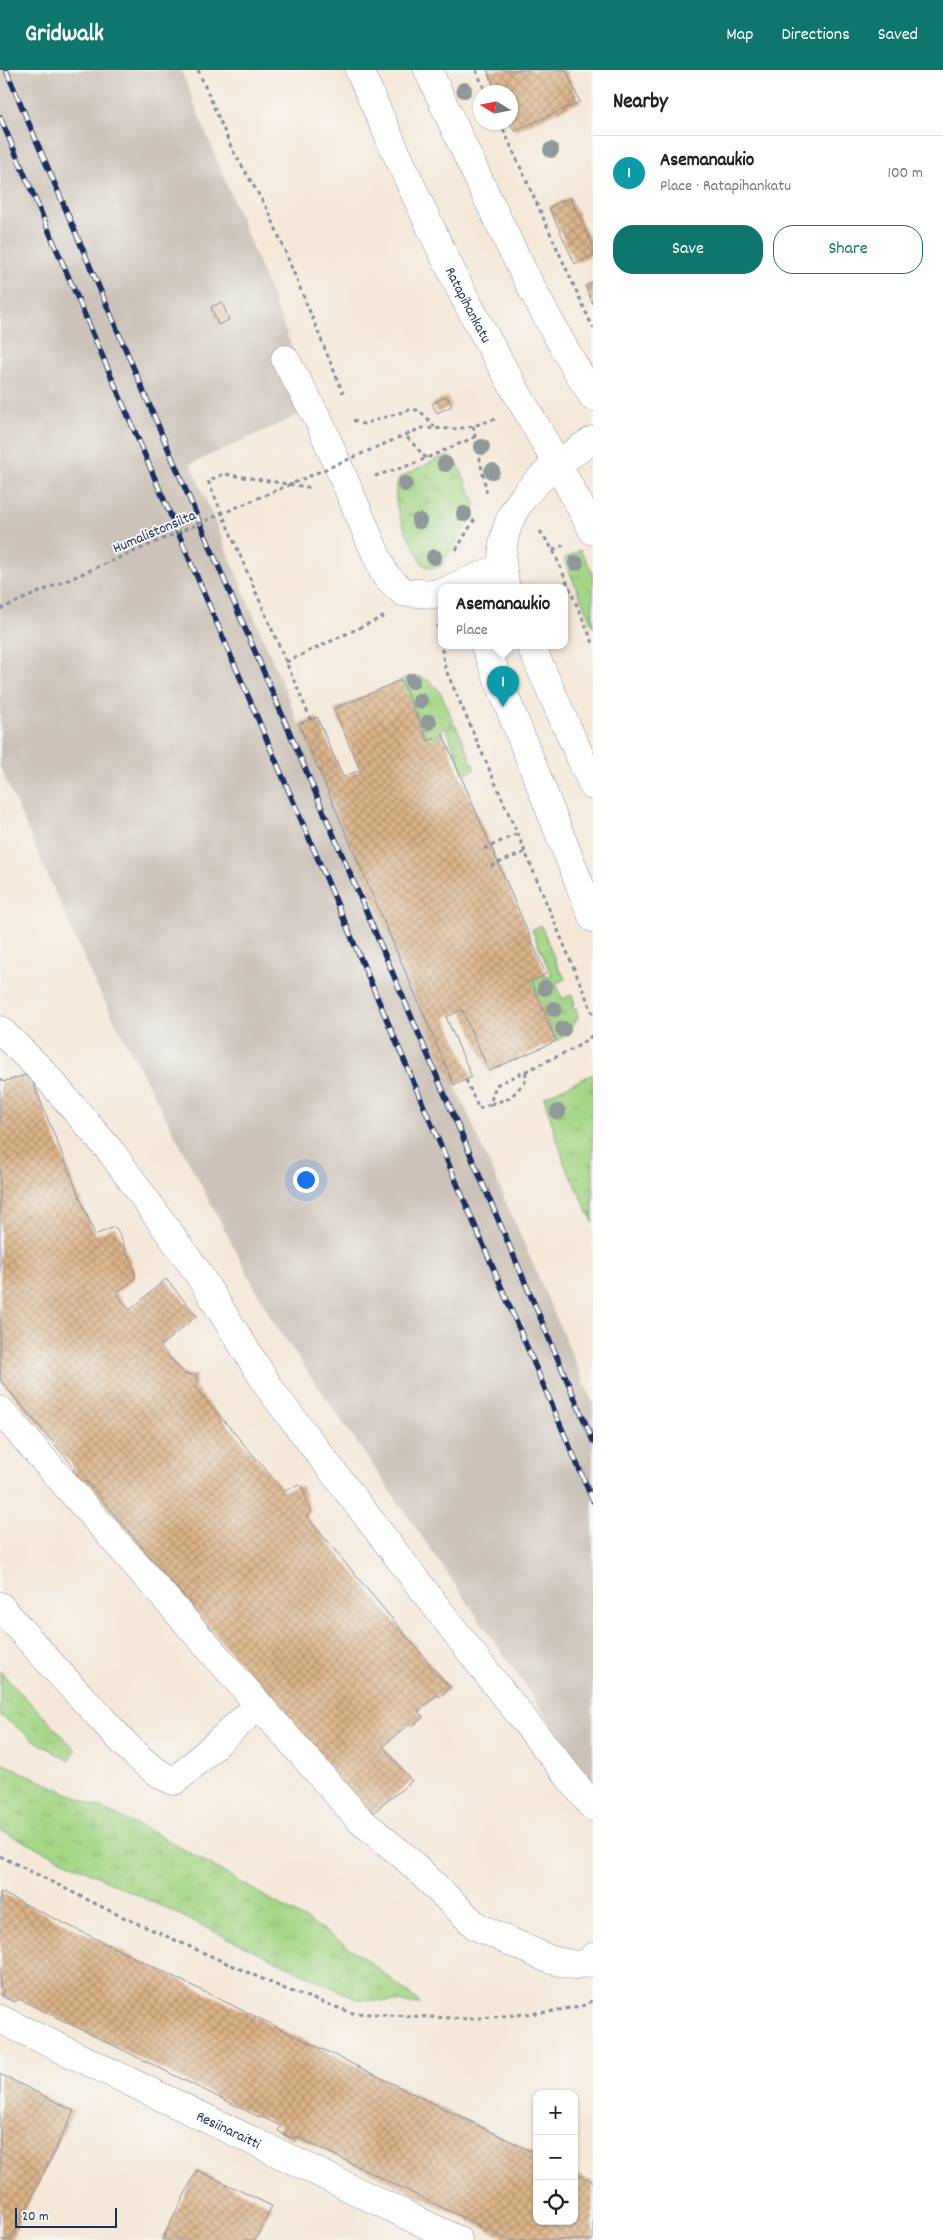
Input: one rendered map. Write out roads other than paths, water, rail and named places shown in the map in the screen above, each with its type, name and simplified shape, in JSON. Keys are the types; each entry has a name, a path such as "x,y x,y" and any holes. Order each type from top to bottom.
{"main road":[{"name":"Ratapihankatu","path":"359,70 468,305 523,407 557,462 593,531"},
{"path":"428,70 532,292 593,397"},
{"path":"285,359 319,421 385,576 403,592 438,594"},
{"path":"484,584 504,578 507,524 515,509 530,489 557,462 593,440"},
{"path":"486,649 593,918"},
{"path":"532,649 593,786"},
{"path":"0,1030 41,1070 112,1153 196,1270 272,1392 498,1689 593,1806"},
{"path":"0,1410 360,1820 406,1858 476,1926 551,1960 575,1965 588,1963 593,1957"},
{"path":"0,1606 34,1647 124,1743 163,1777 174,1780 183,1774 259,1705"},
{"name":"Resiinaraitti","path":"0,2018 458,2240"}],"railway":[{"path":"6,70 593,1441"},
{"path":"0,117 593,1501"}],"place":[{"name":"Asemanaukio","path":"503,707"}]}
